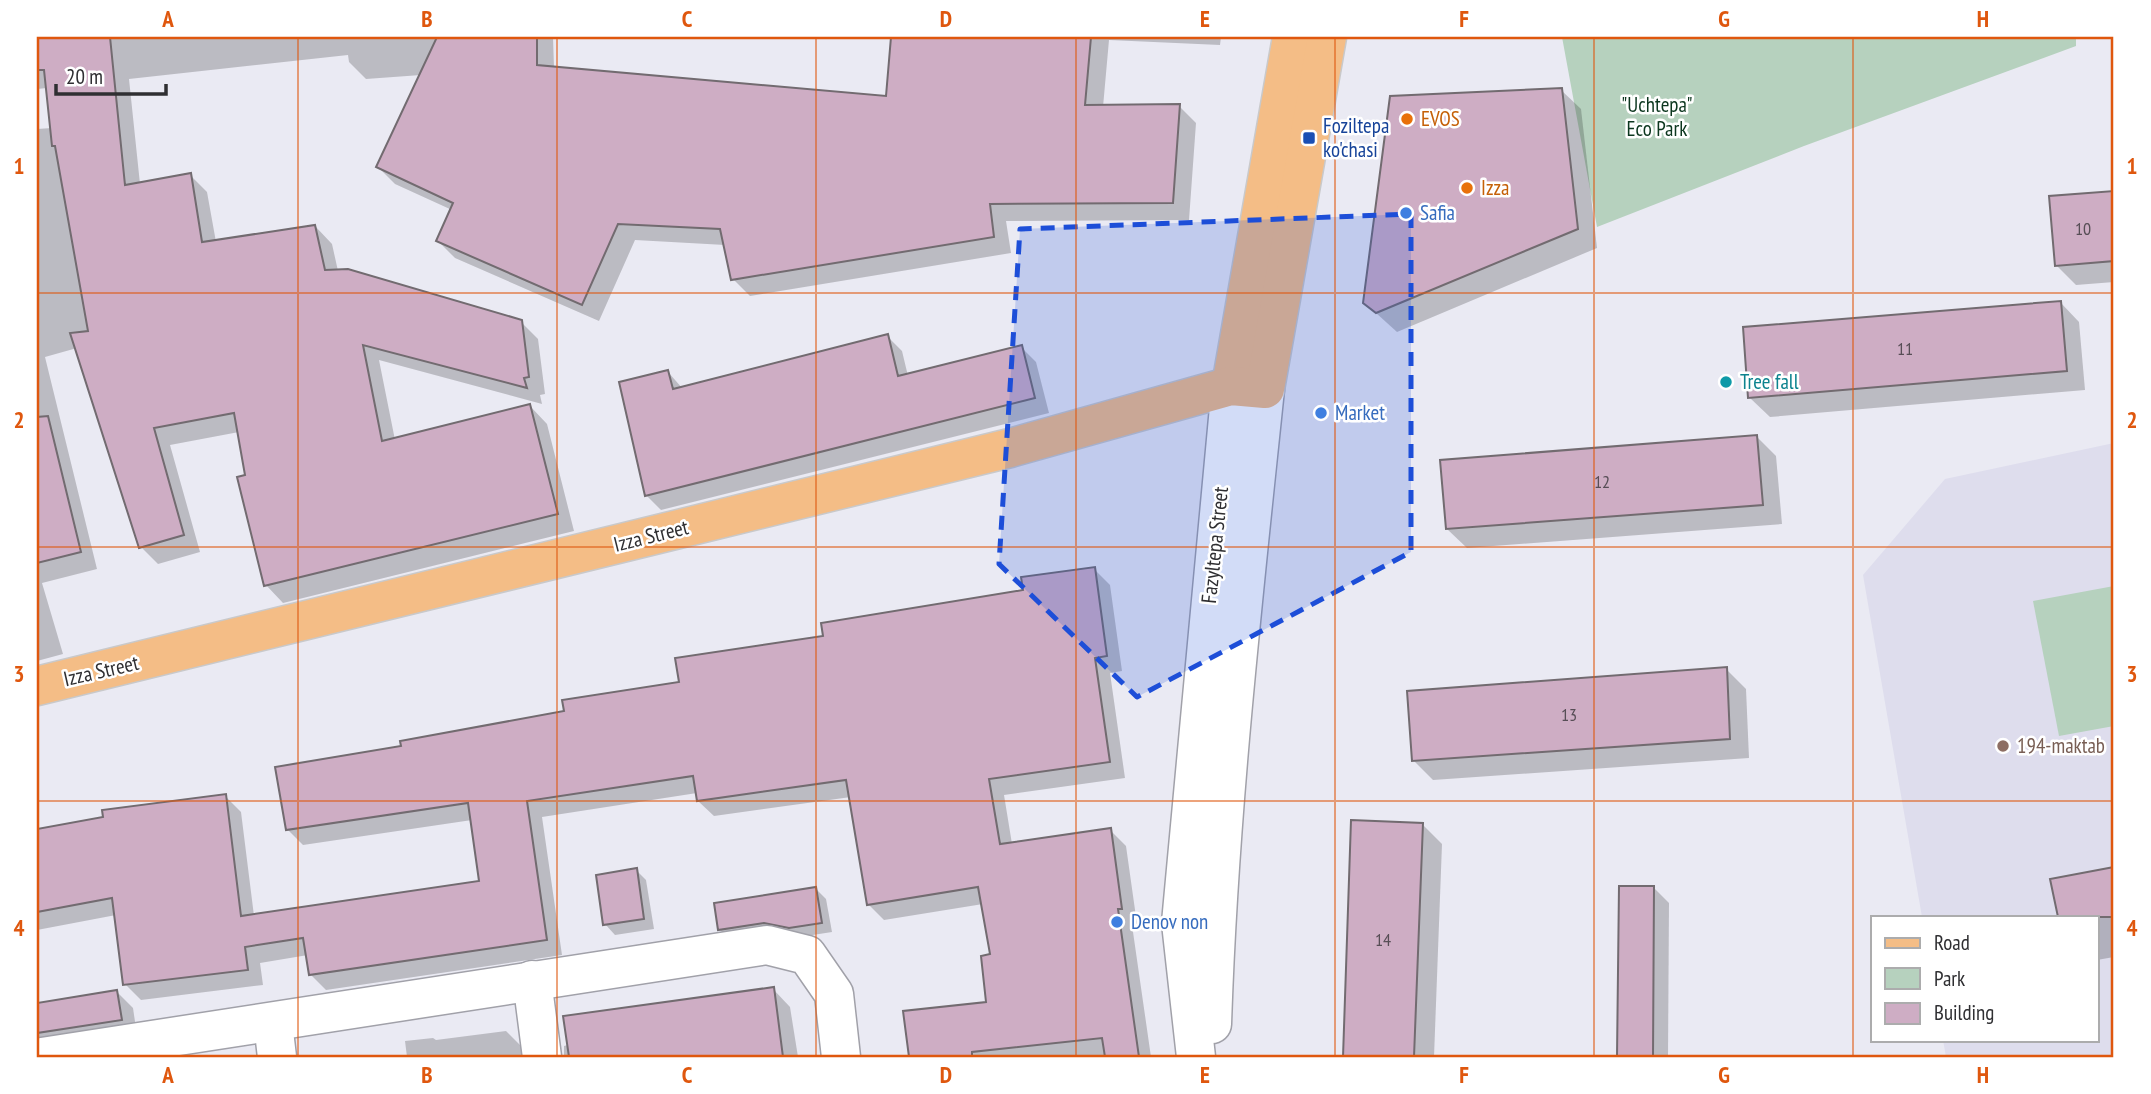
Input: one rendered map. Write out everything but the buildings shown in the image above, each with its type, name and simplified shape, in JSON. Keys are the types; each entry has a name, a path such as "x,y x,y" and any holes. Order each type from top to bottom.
{"main road":[{"name":"Fazyltepa Street","path":"1248,388 1292,37"},
{"name":"Fazyltepa Street","path":"1248,388 1327,37"},
{"name":"Izza Street","path":"37,686 1248,388"}],"street":[{"name":"Fazyltepa Street","path":"1196,1057 1181,923 1248,388"},
{"name":"Fazyltepa Street","path":"1211,1057 1216,908 1240,624 1248,388"},
{"path":"43,1057 275,1040 532,980 767,945 807,955 834,994 841,1057"},
{"path":"532,980 542,1057"}],"highlighted area":[{"path":"1411,214 1411,552 1137,697 999,564 1020,229"}],"shaded area":[{"name":"194-maktab","path":"2114,443 2114,1057 1946,1057 1943,1042 2098,1042 2098,916 1922,916 1863,575 1945,479"}],"green space":[{"name":"\"Uchtepa\" Eco Park","path":"1562,37 2076,37 2076,46 1804,146 1597,227"},
{"path":"2114,586 2114,726 2059,736 2033,601"}],"place":[{"name":"EVOS","path":"1407,119"},
{"name":"Foziltepa ko'chasi","path":"1309,138"},
{"name":"Izza","path":"1467,188"},
{"name":"Safia","path":"1406,213"},
{"name":"Tree fall","path":"1726,382"},
{"name":"Market","path":"1321,413"},
{"name":"194-maktab","path":"2003,746"},
{"name":"Denov non","path":"1117,922"}]}
